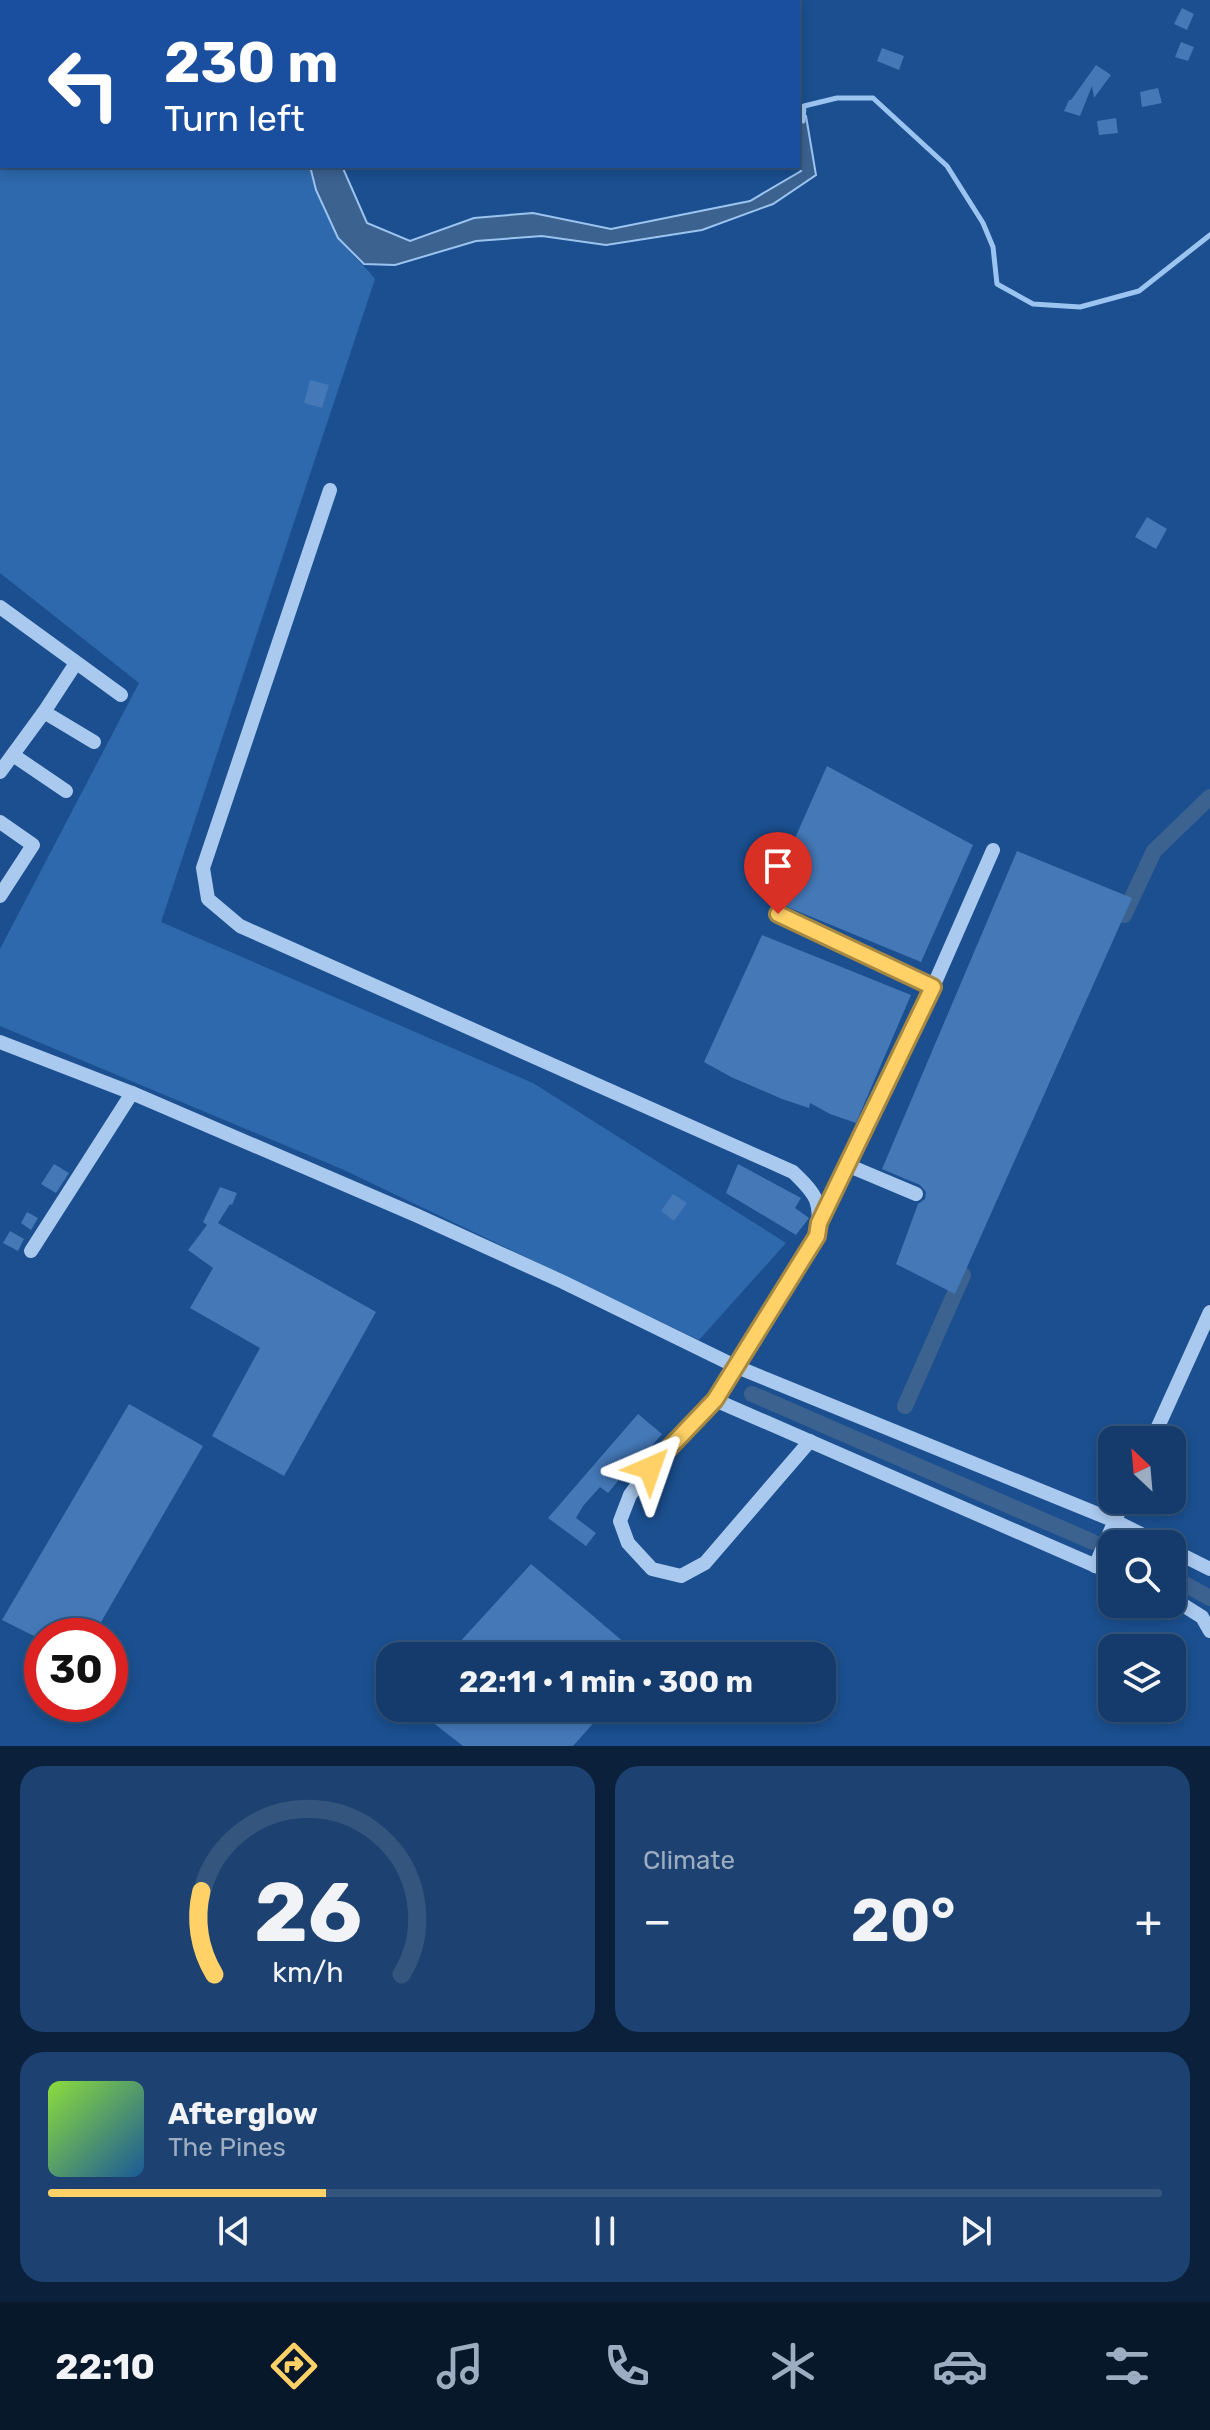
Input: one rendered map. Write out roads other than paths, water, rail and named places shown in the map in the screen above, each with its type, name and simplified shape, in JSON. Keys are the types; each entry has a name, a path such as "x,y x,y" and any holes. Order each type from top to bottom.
{"street":[{"path":"330,490 203,868 208,899 240,926 793,1172 813,1192 820,1215 817,1236 715,1400 650,1468 630,1495 620,1521 628,1543 652,1569 681,1576 705,1563 810,1441"},
{"path":"3,616 121,695"},
{"path":"0,772 76,663"},
{"path":"44,712 94,742"},
{"path":"13,755 66,791"},
{"path":"0,822 33,845 0,896"},
{"path":"819,1223 933,987 993,850"},
{"path":"778,914 933,987"},
{"path":"0,1042 132,1093 418,1216 737,1367 1133,1530"},
{"path":"31,1251 132,1093"},
{"path":"847,1165 916,1194"},
{"path":"1158,1426 1210,1312"},
{"path":"715,1400 1098,1567"},
{"path":"1095,1566 1118,1514"},
{"path":"1186,1557 1210,1569"},
{"path":"1186,1607 1202,1617 1210,1631"}],"waterway":[{"path":"803,121 804,106 837,98 873,98 947,166 983,223 993,247 997,284 1033,304 1080,307 1139,291 1210,235"},
{"path":"1124,915 1154,851 1210,797"},
{"path":"905,1406 963,1275"},
{"path":"752,1394 1093,1542"},
{"path":"1186,1585 1210,1598"}]}
